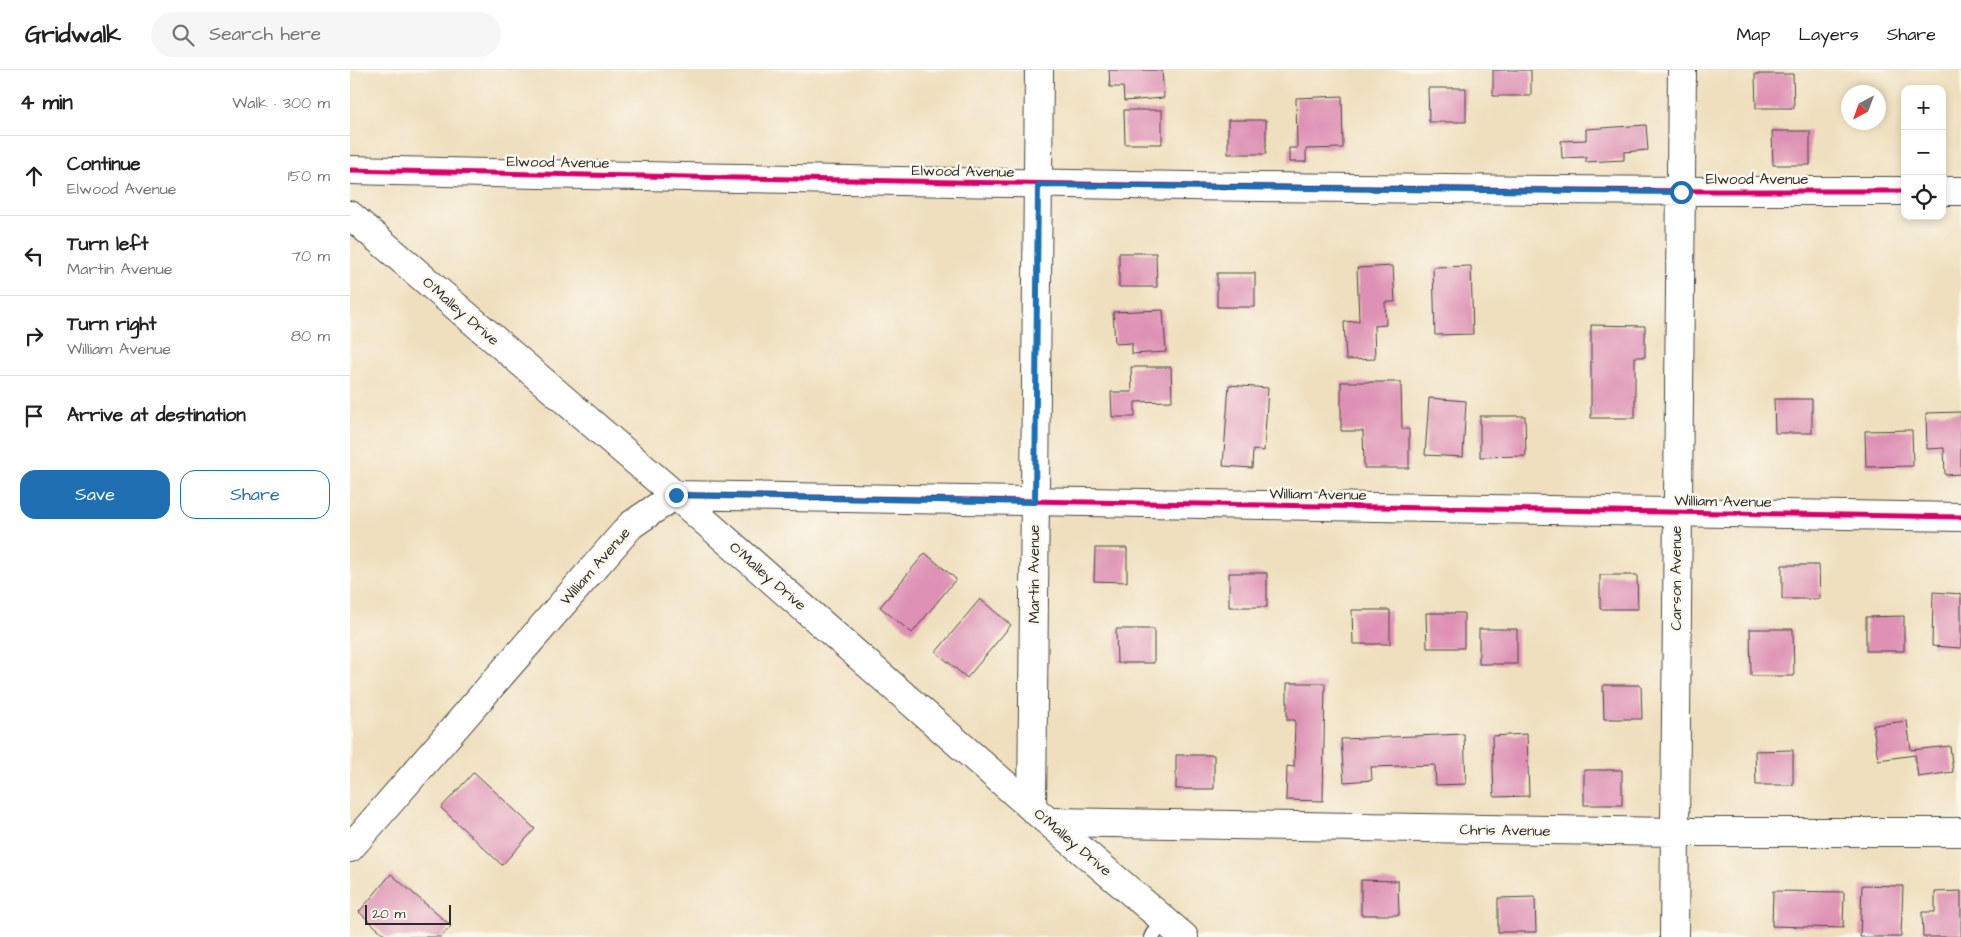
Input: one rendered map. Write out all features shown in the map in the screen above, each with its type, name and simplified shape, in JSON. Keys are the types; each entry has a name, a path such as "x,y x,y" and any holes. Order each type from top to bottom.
{"street":[{"name":"Martin Avenue","path":"1039,70 1035,502 1041,815"},
{"name":"Carson Avenue","path":"1674,937 1682,70"},
{"name":"Elwood Avenue","path":"350,170 1038,185 1681,192 1901,191"},
{"path":"1946,191 1961,191"},
{"name":"O'Malley Drive","path":"350,215 676,495 1041,815 1157,928 1184,937"},
{"name":"William Avenue","path":"350,848 631,525 676,495 1961,517"},
{"name":"Chris Avenue","path":"1041,815 1675,832 1961,832"}],"building":[{"path":"1109,70 1162,70 1164,98 1124,101 1123,87 1110,87"},
{"path":"1493,70 1531,70 1531,96 1493,96"},
{"path":"1755,74 1793,74 1794,108 1756,108"},
{"path":"1428,88 1466,88 1466,122 1429,122"},
{"path":"1342,96 1343,148 1306,149 1306,162 1289,162 1289,148 1297,148 1296,98"},
{"path":"1124,110 1162,110 1162,144 1125,144"},
{"path":"1228,120 1266,120 1266,154 1228,154"},
{"path":"1646,125 1648,150 1624,152 1624,160 1586,162 1586,157 1562,158 1561,141 1586,140 1586,129"},
{"path":"1772,131 1810,131 1810,165 1773,165"},
{"path":"1119,253 1156,253 1157,287 1119,287"},
{"path":"1393,266 1395,302 1385,302 1386,325 1374,326 1375,359 1346,360 1344,322 1359,321 1357,268"},
{"path":"1471,266 1473,334 1435,335 1433,267"},
{"path":"1217,273 1255,273 1255,307 1217,307"},
{"path":"1163,310 1166,352 1132,354 1132,343 1115,344 1113,312"},
{"path":"1591,325 1645,326 1645,357 1635,357 1635,418 1591,418"},
{"path":"1131,367 1171,367 1172,401 1135,402 1135,417 1112,417 1111,392 1132,392"},
{"path":"1341,382 1401,382 1402,429 1409,429 1409,468 1364,468 1363,431 1341,431"},
{"path":"1229,385 1268,388 1264,451 1253,450 1252,468 1223,466"},
{"path":"1429,398 1466,401 1463,457 1425,455"},
{"path":"1774,399 1812,399 1812,433 1775,433"},
{"path":"1961,412 1961,474 1945,475 1944,448 1927,449 1926,413"},
{"path":"1480,416 1525,416 1526,456 1480,457"},
{"path":"1912,430 1913,466 1866,467 1865,431"},
{"path":"1095,548 1127,548 1127,582 1094,581"},
{"path":"925,553 956,579 912,633 880,607"},
{"path":"1782,565 1819,565 1820,599 1782,599"},
{"path":"1229,573 1267,573 1267,607 1229,607"},
{"path":"1600,575 1637,575 1638,609 1600,609"},
{"path":"1933,592 1961,594 1961,648 1932,646"},
{"path":"980,599 1011,625 967,678 936,652"},
{"path":"1352,610 1390,610 1390,644 1353,644"},
{"path":"1426,613 1464,613 1464,648 1427,648"},
{"path":"1904,616 1904,651 1866,651 1866,617"},
{"path":"1116,629 1154,629 1154,663 1117,663"},
{"path":"1479,629 1517,629 1517,664 1479,664"},
{"path":"1750,629 1793,629 1794,676 1751,676"},
{"path":"1287,683 1325,683 1323,801 1286,800 1287,766 1294,767 1295,720 1287,720"},
{"path":"1603,685 1641,685 1642,719 1604,719"},
{"path":"1907,721 1911,750 1950,746 1953,772 1918,777 1915,755 1878,760 1873,725"},
{"path":"1464,734 1466,784 1436,785 1435,765 1371,767 1372,780 1344,782 1341,739"},
{"path":"1527,734 1529,796 1494,797 1492,736"},
{"path":"1793,750 1793,785 1756,785 1755,751"},
{"path":"1176,755 1214,755 1214,789 1176,789"},
{"path":"1584,770 1622,770 1622,805 1584,805"},
{"path":"474,772 535,829 502,865 441,808"},
{"path":"391,874 451,926 441,937 387,937 359,912"},
{"path":"1361,880 1398,881 1399,915 1361,915"},
{"path":"1862,885 1903,886 1901,937 1860,937"},
{"path":"1773,891 1844,892 1843,928 1772,926"},
{"path":"1961,891 1961,937 1923,937 1922,912 1935,912 1935,892"},
{"path":"1535,897 1536,932 1498,932 1498,898"}],"cycle path":[{"path":"350,170 1321,188 1901,191"},
{"path":"675,495 1961,517"}],"route":[{"path":"676,495 1035,502 1038,185 1681,192"}]}
